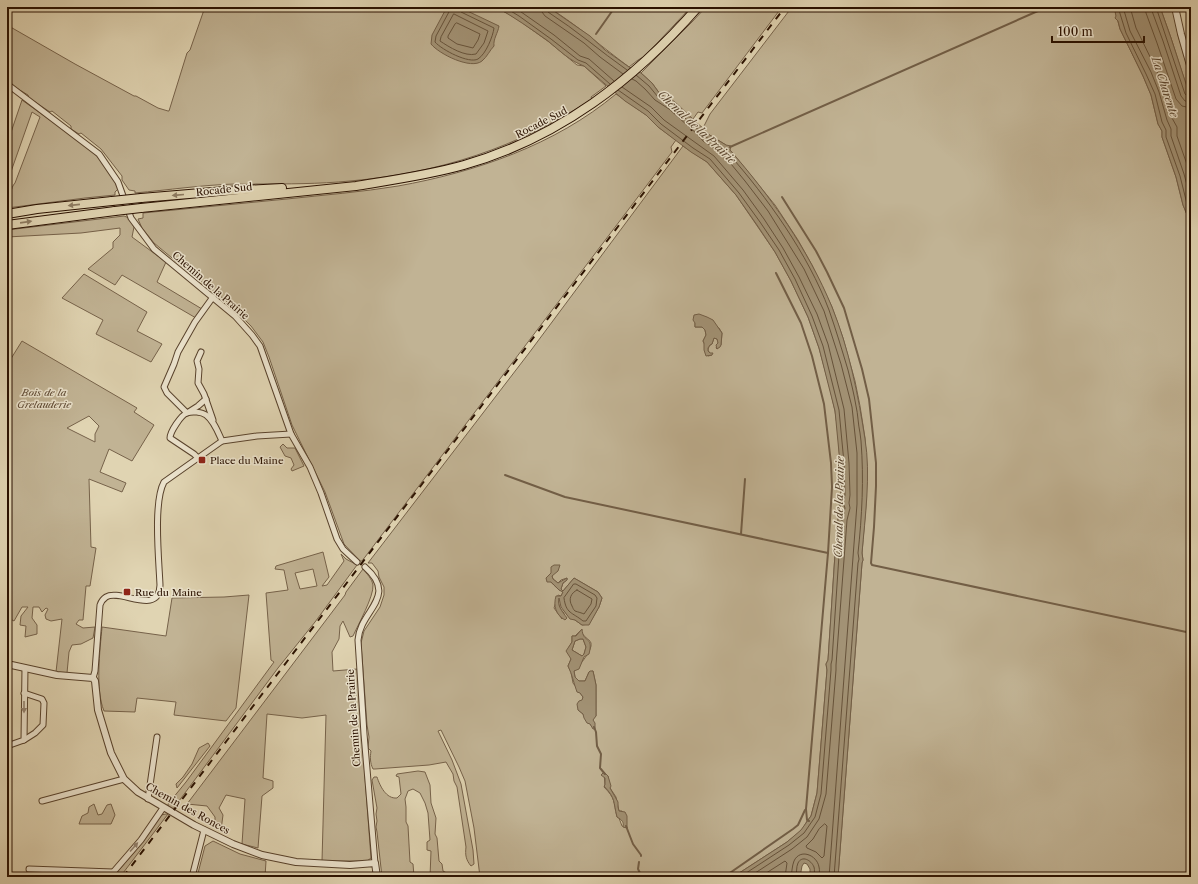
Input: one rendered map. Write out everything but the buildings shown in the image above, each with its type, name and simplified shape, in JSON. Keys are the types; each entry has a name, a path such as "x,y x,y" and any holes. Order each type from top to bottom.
{"highway":[{"name":"Rocade Sud","path":"7,224 141,208 356,186 420,176 465,165 541,135 566,122 592,105 620,84 647,60 698,7"},
{"name":"Rocade Sud","path":"7,214 37,209 112,201 225,191 356,186"}],"street":[{"path":"1175,7 1191,68"},
{"name":"Chemin de la Prairie","path":"7,84 99,154 118,182 131,218 154,250 213,297 235,316 252,334 260,346 291,434 310,467 321,493 339,544 348,555 357,562"},
{"path":"213,297 195,322 178,352 164,387 167,393 187,413 202,413 214,424"},
{"path":"201,352 197,361 199,369 198,383 204,394 214,424 222,441"},
{"path":"198,458 170,438 170,434 183,416 206,399"},
{"path":"7,664 57,676 93,678 95,671 100,605 102,600 106,597 115,595 143,601 156,598 159,594 158,520 162,486 167,479 222,441 257,436 291,434"},
{"name":"Chemin de la Prairie","path":"365,567 375,577 379,591 376,602 360,630 358,640 364,734 377,877"},
{"path":"24,740 25,668"},
{"name":"Chemin des Ronces","path":"93,678 95,681 98,710 111,753 124,779 148,799 204,830 233,844 262,855 296,862 350,865 375,863"},
{"path":"7,746 24,740 35,733 43,725 44,703 42,699 24,693"},
{"path":"148,799 157,737"},
{"path":"42,801 124,779"},
{"path":"109,877 141,840 163,808"},
{"path":"192,877 204,830"},
{"path":"28,869 113,872"}],"green space":[{"path":"205,7 496,7 517,19 549,42 577,65 584,66 606,86 591,97 592,99 535,131 476,155 415,172 338,182 198,186 135,193 135,191 129,190 122,180 122,176 101,149 81,133 79,134 71,129 71,126 52,111 50,112 29,98 28,95 7,81 7,25 134,96 158,108 169,111 187,53 190,50"},
{"path":"548,7 691,7 645,56 629,67"},
{"path":"706,7 782,7 702,113 698,112 693,119 675,102 660,94 652,83 641,73"},
{"path":"792,7 1114,7 1120,29 1151,95 1158,124 1162,131 1162,137 1188,217 1191,240 1191,877 838,877 866,505 867,470 865,438 860,406 855,381 843,338 832,307 798,240 775,205 726,145 708,134 703,128 710,114"},
{"path":"1160,7 1173,7 1178,35 1191,80 1191,100 1171,38"},
{"path":"616,94 646,115 658,127 676,140 671,147 672,152 362,561 360,561 344,544 325,492 292,425 263,342 251,326 225,300 154,243 142,228 138,219 143,218 143,213 371,190 398,186 456,173 513,154 541,142 592,112"},
{"path":"22,100 93,152 106,167 116,183 118,189 115,192 115,195 7,208 7,201 10,197 12,187 15,183 40,117 32,112 7,183 7,144"},
{"path":"683,146 707,162 736,195 775,252 808,317 819,348 835,411 838,432 841,495 839,504 841,508 838,519 835,554 828,660 826,664 827,670 817,793 811,816 802,830 787,842 733,877 480,877 474,828 465,781 441,730 438,731 452,760 461,784 473,850 474,864 471,866 466,855 457,787 453,774 446,762 429,765 375,769 372,767 370,760 371,751 368,748 369,737 361,643 364,631 380,607 384,595 384,587 378,571 372,563 368,563 529,353","holes":["695,323 719,328 722,333 721,345 717,349 718,341 714,338 708,349 712,355 708,356 705,352 705,345 703,341 706,335 705,330 702,327 695,327","551,573 553,579 558,583 567,578 561,589 563,591 574,578 598,592 602,598 599,607 589,624 582,625 567,615 559,598 559,606 564,613 562,619 554,608 558,595 561,596 563,592 546,578","581,630 583,635 591,643 588,654 574,671 575,677 579,681 585,681 589,672 593,671 596,685 596,716 592,720 593,728 583,714 578,710 583,697 573,683 568,666 571,659 569,647 572,642 572,636 575,636","604,773 608,776 610,788 616,797 619,811 622,811 627,828 622,826 619,818 617,817 614,800 611,794 604,787"]},
{"path":"124,216 129,218 134,227 132,237 166,262 157,282 202,309 196,318 122,275 115,285 88,269 113,248 113,242 120,235 120,228 81,233 7,237 7,230"},
{"path":"84,274 147,312 137,331 162,344 151,362 96,334 103,320 62,298"},
{"name":"Bois de la Grelauderie","path":"22,341 137,408 134,412 154,425 132,461 109,449 100,472 126,483 122,492 89,479 91,547 96,548 90,586 86,586 83,620 79,620 76,624 83,628 95,627 93,638 81,644 72,645 69,652 67,673 56,672 62,619 51,621 46,619 45,615 48,609 46,608 42,612 39,607 33,607 32,618 37,625 37,634 25,637 26,626 20,625 21,616 28,607 22,607 14,621 7,617 7,365","holes":["89,416 99,426 95,434 95,442 67,428"]},
{"path":"283,444 287,448 295,448 304,466 292,471 291,469 294,465 291,458 285,456 280,447"},
{"path":"323,552 329,577 322,586 327,585 344,561 341,554 346,559 357,565 173,809 168,806 168,804 186,782 274,662 271,660 266,593 288,590 284,570 275,569 276,566","holes":["313,569 317,586 300,589 295,573"]},
{"path":"363,569 373,585 371,596 353,636 350,637 343,621 340,626 339,639 332,652 333,671 357,669 371,858 367,861 322,861 326,715 302,718 267,714 263,778 273,781 273,788 262,796 258,848 242,844 245,799 226,795 219,808 223,815 221,830 215,826 215,817 207,806 187,804"},
{"path":"249,595 236,708 226,721 174,715 176,702 137,698 135,712 104,711 101,702 99,681 99,658 102,627 166,636 172,598"},
{"path":"583,639 586,647 582,656 572,650 575,641"},
{"path":"208,743 210,746 177,788 176,784 192,764 199,748"},
{"path":"418,771 425,772 430,785 431,803 436,818 435,834 437,838 439,861 442,864 443,871 454,877 430,877 431,851 427,850 427,842 430,840 428,813 420,793 413,789 408,791 405,799 410,862 413,864 414,876 382,877 376,827 377,808 372,780 374,777 377,777 382,788 387,794 393,798 397,798 401,794 399,777 396,776 397,774"},
{"path":"94,804 98,815 102,814 107,805 111,804 115,815 111,824 79,824 82,816 88,813 89,807"},
{"path":"168,814 120,877 113,877 141,844 161,815"},
{"path":"213,841 240,854 266,861 265,877 197,877 205,846"}],"water":[{"path":"447,7 459,7 499,26 494,41 494,46 482,61 471,64 455,60 431,44 432,35"},
{"name":"Chenal de la Prairie","path":"496,7 548,7 590,36 605,50 629,67 641,73 652,83 660,94 675,102 708,134 726,145 731,146 730,150 760,186 800,244 832,307 848,355 856,389 867,453 867,496 862,553 863,560 838,877 810,877 810,869 807,864 804,863 800,877 733,877 787,842 801,830 811,816 817,793 827,670 826,664 828,660 835,554 838,519 841,508 839,504 841,495 840,463 835,411 819,348 808,317 775,252 736,195 707,162 658,127 646,115 625,101 584,66 570,59 548,41"},
{"name":"La Charente","path":"1114,7 1160,7 1171,38 1191,99 1191,240 1188,217 1162,137 1162,131 1158,124 1151,95 1120,29 1118,21 1115,18"},
{"path":"699,314 713,320 722,333 720,347 717,349 717,339 714,338 712,344 708,348 710,353 713,353 712,355 706,356 704,350 703,341 706,335 705,330 702,327 695,327 693,320 694,315"},
{"path":"554,565 560,565 558,571 552,576 553,579 558,583 567,578 561,589 563,591 574,578 598,592 602,598 599,607 589,625 582,625 575,620 570,619 561,607 559,598 559,606 567,618 565,620 557,613 555,607 556,596 561,596 563,592 551,582 547,582 546,578 551,573 551,567"},
{"path":"582,629 584,637 590,644 589,654 584,657 579,669 574,671 575,677 579,681 585,681 589,672 593,671 596,685 596,716 593,720 595,723 595,729 587,723 583,714 578,710 577,704 583,697 577,692 568,666 571,659 566,651 572,642 572,636 576,636","holes":["583,639 586,647 582,656 572,650 575,641"]},
{"path":"604,772 608,776 611,786 610,788 618,802 619,811 625,812 627,816 627,828 623,827 622,821 617,817 612,797 604,786 605,778 601,775"}],"waterway":[{"path":"596,34 615,7"},
{"name":"Chenal de la Prairie","path":"730,147 1047,7"},
{"path":"782,197 816,251 844,308 862,369 869,399 876,463 872,565 1191,633"},
{"name":"Chenal de la Prairie","path":"776,273 801,323 812,356 824,404 831,463 832,487 828,553 806,809 807,820 809,821"},
{"name":"Chenal de la Prairie","path":"505,475 565,497 828,553"},
{"path":"741,534 745,479"},
{"path":"594,727 597,746 601,754 600,768 605,774"},
{"path":"724,877 798,825 805,810"},
{"path":"626,826 633,844 641,856"},
{"path":"639,862 638,869 642,877"}],"railway":[{"path":"123,877 785,7"}],"place":[{"name":"Place du Maine","path":"202,460"},
{"name":"Rue du Maine","path":"127,592"}]}
